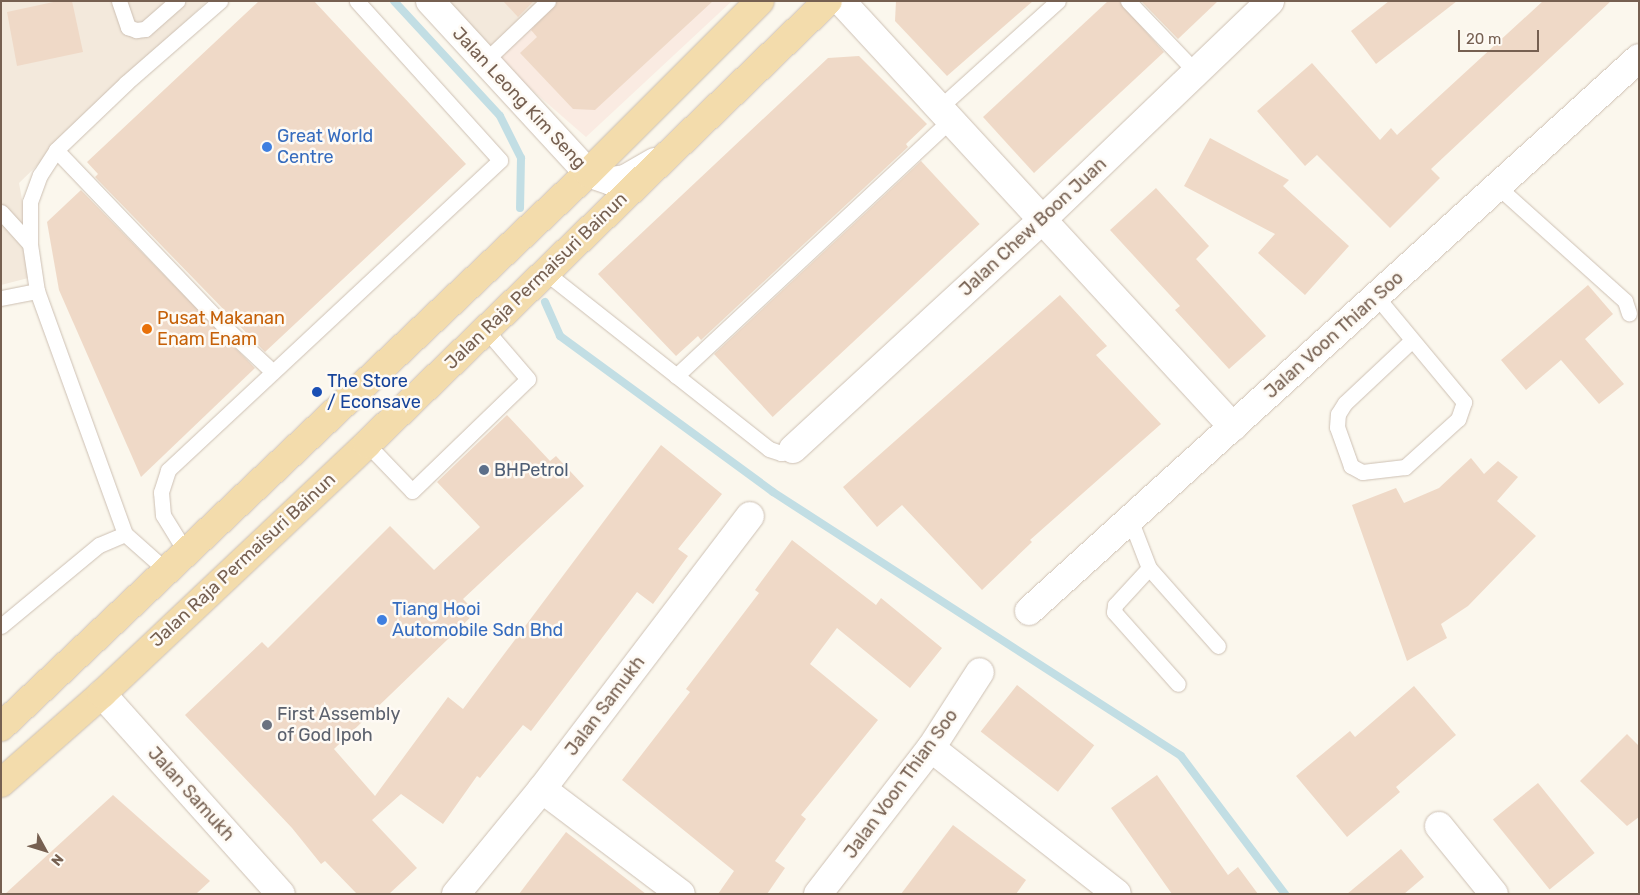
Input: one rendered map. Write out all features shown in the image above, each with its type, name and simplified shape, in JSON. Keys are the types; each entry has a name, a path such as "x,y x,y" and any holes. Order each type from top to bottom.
{"main road":[{"path":"1,727 177,563 588,173 760,1"},
{"name":"Jalan Raja Permaisuri Bainun","path":"1,783 102,694 367,444 828,1"}],"street":[{"name":"Jalan Leong Kim Seng","path":"430,1 588,173 611,181 625,179 669,153"},
{"path":"841,1 1233,427"},
{"name":"Jalan Chew Boon Juan","path":"793,450 1042,220 1270,1"},
{"name":"Jalan Voon Thian Soo","path":"1029,612 1639,58"},
{"name":"Jalan Samukh","path":"456,894 542,789 750,516"},
{"name":"Jalan Voon Thian Soo","path":"818,894 931,748 980,672"},
{"name":"Jalan Samukh","path":"102,694 281,894"},
{"path":"931,748 1117,894"},
{"path":"542,789 681,894"},
{"path":"1439,826 1494,894"}],"lane":[{"path":"119,1 128,27 136,30 145,29 176,1"},
{"path":"177,563 124,534 37,291 30,244 30,202 40,175 56,150 126,83 220,1"},
{"path":"177,563 163,515 161,492 168,470 500,160 357,1"},
{"path":"485,61 548,1"},
{"path":"676,376 1058,1"},
{"path":"1128,1 1195,71"},
{"path":"56,150 227,329 272,371"},
{"path":"1497,186 1625,301 1629,313"},
{"path":"1,212 30,244"},
{"path":"545,272 769,449 781,453 793,450"},
{"path":"1,298 37,291"},
{"path":"1376,296 1411,341 1464,402 1463,410 1458,419 1405,467 1362,472 1351,466 1337,427 1338,414 1345,403 1411,341"},
{"path":"367,444 412,492 528,379 486,330"},
{"path":"1130,519 1149,568 1218,646"},
{"path":"1,626 99,545 124,534"},
{"path":"1149,568 1115,605 1114,612 1117,619 1178,684"}],"shaded area":[{"path":"1,1 207,1 19,183 36,276 1,285"},
{"path":"437,1 541,1 487,51"},
{"path":"541,1 732,1 586,137 487,51"}],"building":[{"path":"58,1 72,1 83,52 17,66 7,12"},
{"path":"259,1 314,1 466,164 265,352 95,177 98,174 87,162"},
{"path":"503,1 534,1 518,17"},
{"path":"557,1 713,1 595,110 573,109 520,53 537,37 531,30"},
{"path":"896,1 1033,1 947,76 895,21"},
{"path":"1108,1 1119,1 1164,52 1034,173 983,117"},
{"path":"1141,1 1218,1 1178,39"},
{"path":"1389,1 1457,1 1376,64 1351,31"},
{"path":"1543,1 1611,1 1431,169 1440,178 1390,228 1317,155 1305,166 1257,111 1312,63 1380,140 1391,128 1397,135"},
{"path":"859,56 927,124 906,144 908,147 701,340 698,336 676,356 598,274 828,58"},
{"path":"1210,138 1289,180 1283,186 1349,246 1305,295 1258,253 1275,234 1184,186"},
{"path":"921,161 980,224 773,417 714,354"},
{"path":"1156,188 1209,246 1196,259 1266,336 1229,369 1175,310 1180,306 1110,230"},
{"name":"Pusat Makanan Enam Enam","path":"81,190 255,368 141,477 59,290 47,222"},
{"path":"1588,285 1613,314 1585,339 1624,384 1599,404 1561,360 1526,390 1501,360"},
{"path":"1060,295 1107,346 1096,355 1161,424 1030,540 1032,542 982,590 902,505 877,527 843,487"},
{"path":"507,415 550,461 556,456 584,486 463,599 476,612 334,749 375,796 448,697 463,709 661,445 722,494 678,549 688,556 653,604 637,592 531,731 523,725 480,778 477,776 443,824 401,794 372,820 417,868 389,894 357,894 325,861 321,864 292,828 185,715 262,642 268,648 390,526 434,570 480,527 437,482"},
{"path":"1471,458 1484,474 1498,461 1518,477 1497,501 1536,536 1468,606 1441,624 1447,638 1407,661 1352,505 1396,488 1404,503 1439,488"},
{"path":"792,540 876,605 881,598 942,648 910,688 837,628 810,664 878,720 801,815 806,819 775,861 785,868 767,894 718,894 734,871 622,780 690,692 686,689 759,593 755,590"},
{"path":"1017,685 1094,745 1058,792 981,731"},
{"path":"1414,686 1456,735 1396,787 1400,792 1347,837 1296,776 1350,731 1355,737"},
{"path":"1627,734 1639,746 1639,817 1627,826 1580,781"},
{"path":"1157,775 1228,875 1238,867 1258,894 1172,894 1111,808"},
{"path":"1538,783 1595,853 1550,889 1493,820"},
{"path":"113,795 210,881 196,894 5,894"},
{"path":"953,825 1026,880 1016,894 901,894"},
{"path":"566,832 646,894 519,894"},
{"path":"1401,849 1424,877 1404,894 1347,894"}],"waterway":[{"path":"394,1 500,116 521,158 520,208"},
{"path":"545,302 560,336 773,492 1181,756 1285,894"}],"place":[{"name":"Great World Centre","path":"267,147"},
{"name":"Pusat Makanan Enam Enam","path":"147,329"},
{"name":"The Store / Econsave","path":"317,392"},
{"name":"BHPetrol","path":"484,470"},
{"name":"Tiang Hooi Automobile Sdn Bhd","path":"382,620"},
{"name":"First Assembly of God Ipoh","path":"267,725"}]}
